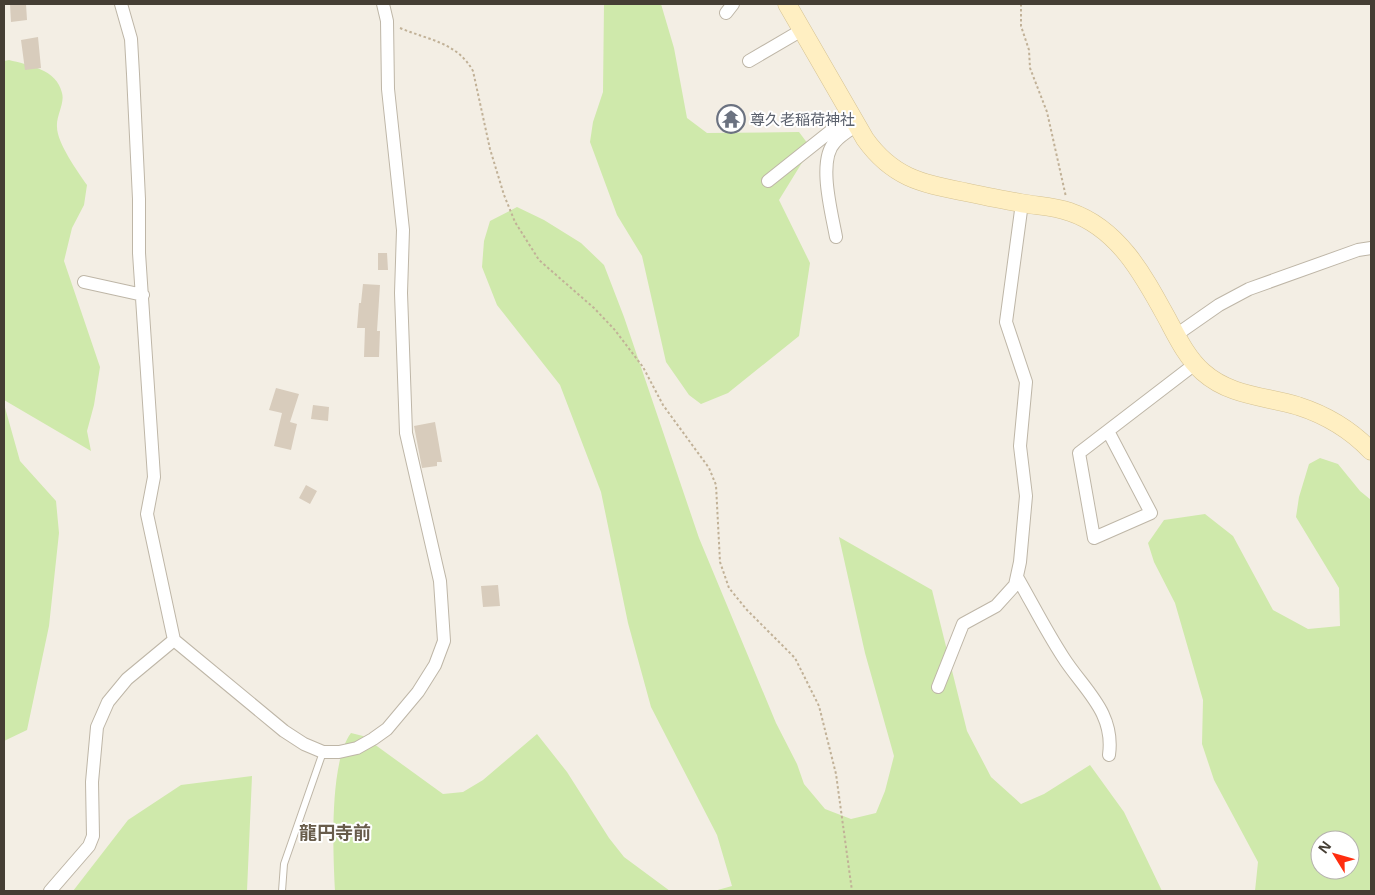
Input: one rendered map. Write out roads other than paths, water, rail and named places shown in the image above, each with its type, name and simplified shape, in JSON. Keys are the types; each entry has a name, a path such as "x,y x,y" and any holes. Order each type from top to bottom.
{"street":[{"path":"121,4 131,39 139,199 139,253 154,477 147,514 174,640 284,731 304,744 323,752 339,752 356,748 387,729 418,692 435,665 444,641 440,581 406,433 401,293 402,230 388,89 387,21 383,4"},
{"path":"787,4 875,154 919,183 1070,212 1099,228 1114,238 1124,250 1147,283 1176,335 1195,364 1216,383 1229,390 1298,406 1322,415 1344,427 1371,451"},
{"path":"749,61 802,30"},
{"path":"768,181 854,120"},
{"path":"836,237 826,169 828,153 834,142 854,120"},
{"path":"938,687 963,624 996,606 1015,585 1026,496 1020,446 1026,382 1006,322 1022,203"},
{"path":"1176,335 1219,305 1249,289 1358,250 1371,248"},
{"path":"84,282 143,295"},
{"path":"1108,431 1151,513 1094,538 1079,454 1108,431 1195,364"},
{"path":"1016,577 1064,658 1104,715 1111,738 1109,755"},
{"path":"50,891 89,846 93,836 92,782 96,735 97,727 108,702 127,679 174,640"}],"lane":[{"path":"282,891 284,864 323,752"}],"place":[{"name":"尊久老稲荷神社","path":"731,119"}],"district":[{"name":"龍円寺前","path":"335,832"}]}
